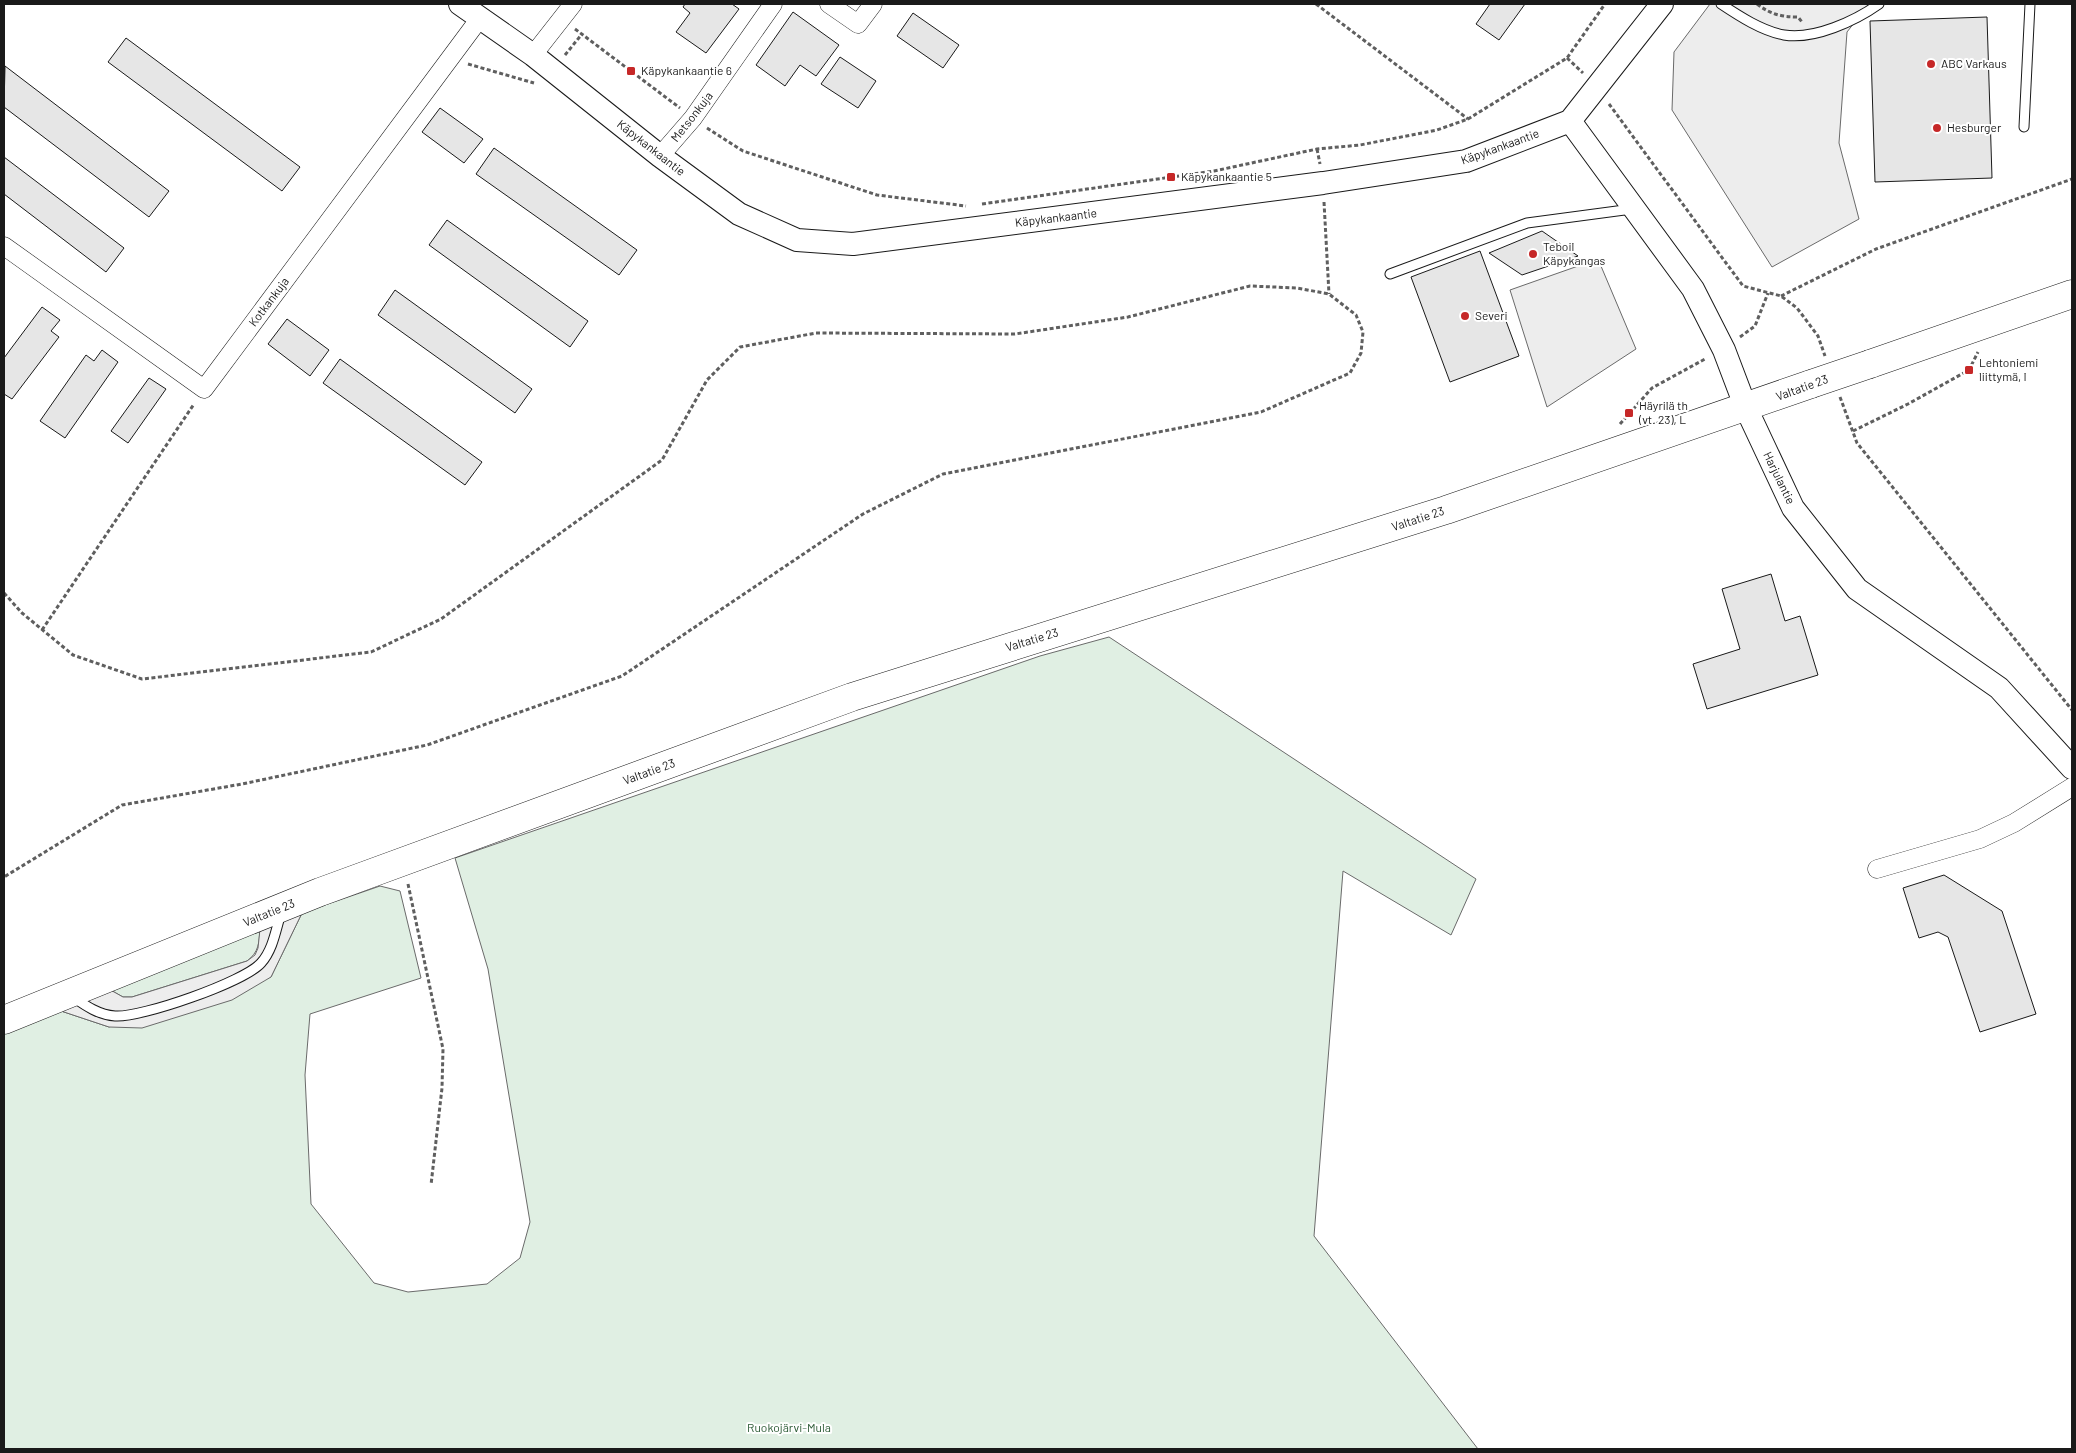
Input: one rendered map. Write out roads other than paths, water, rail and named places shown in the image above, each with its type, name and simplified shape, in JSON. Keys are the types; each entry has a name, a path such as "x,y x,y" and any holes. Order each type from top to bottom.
{"highway":[{"name":"Valtatie 23","path":"4,1020 67,993 282,908 852,697 1446,510 2072,294"}],"street":[{"name":"Käpykankaantie","path":"460,4 534,55 660,156 739,214 798,240 853,244 1324,183 1466,161 1570,121"},
{"path":"534,55 573,4"},
{"name":"Metsonkuja","path":"660,156 693,118 773,4"},
{"path":"829,4 858,24 873,4"},
{"path":"1570,121 1662,4"},
{"name":"Kotkankuja","path":"4,246 204,389 480,18"},
{"name":"Harjulantie","path":"1570,121 1693,289 1724,350 1746,408 1793,508 1857,588 1999,688 2072,768"},
{"path":"1877,869 1980,839 2014,823 2072,787"}],"lane":[{"path":"1721,4 1745,20 1784,35 1809,34 1834,27 1869,11 1879,4"},
{"path":"2024,127 2030,4"},
{"path":"1390,274 1527,223 1635,209"},
{"path":"67,993 92,1010 115,1016 141,1014 243,976 261,963 271,946 282,908"}],"place":[{"name":"ABC Varkaus","path":"1931,64"},
{"name":"Käpykankaantie 6","path":"631,71"},
{"name":"Hesburger","path":"1937,128"},
{"name":"Käpykankaantie 5","path":"1171,177"},
{"name":"Teboil Käpykangas","path":"1533,254"},
{"name":"Severi","path":"1465,316"},
{"name":"Lehtoniemi liittymä, I","path":"1969,370"},
{"name":"Häyrilä th (vt. 23), L","path":"1629,413"}],"park label":[{"name":"Ruokojärvi-Mula","path":"789,1428"}]}
